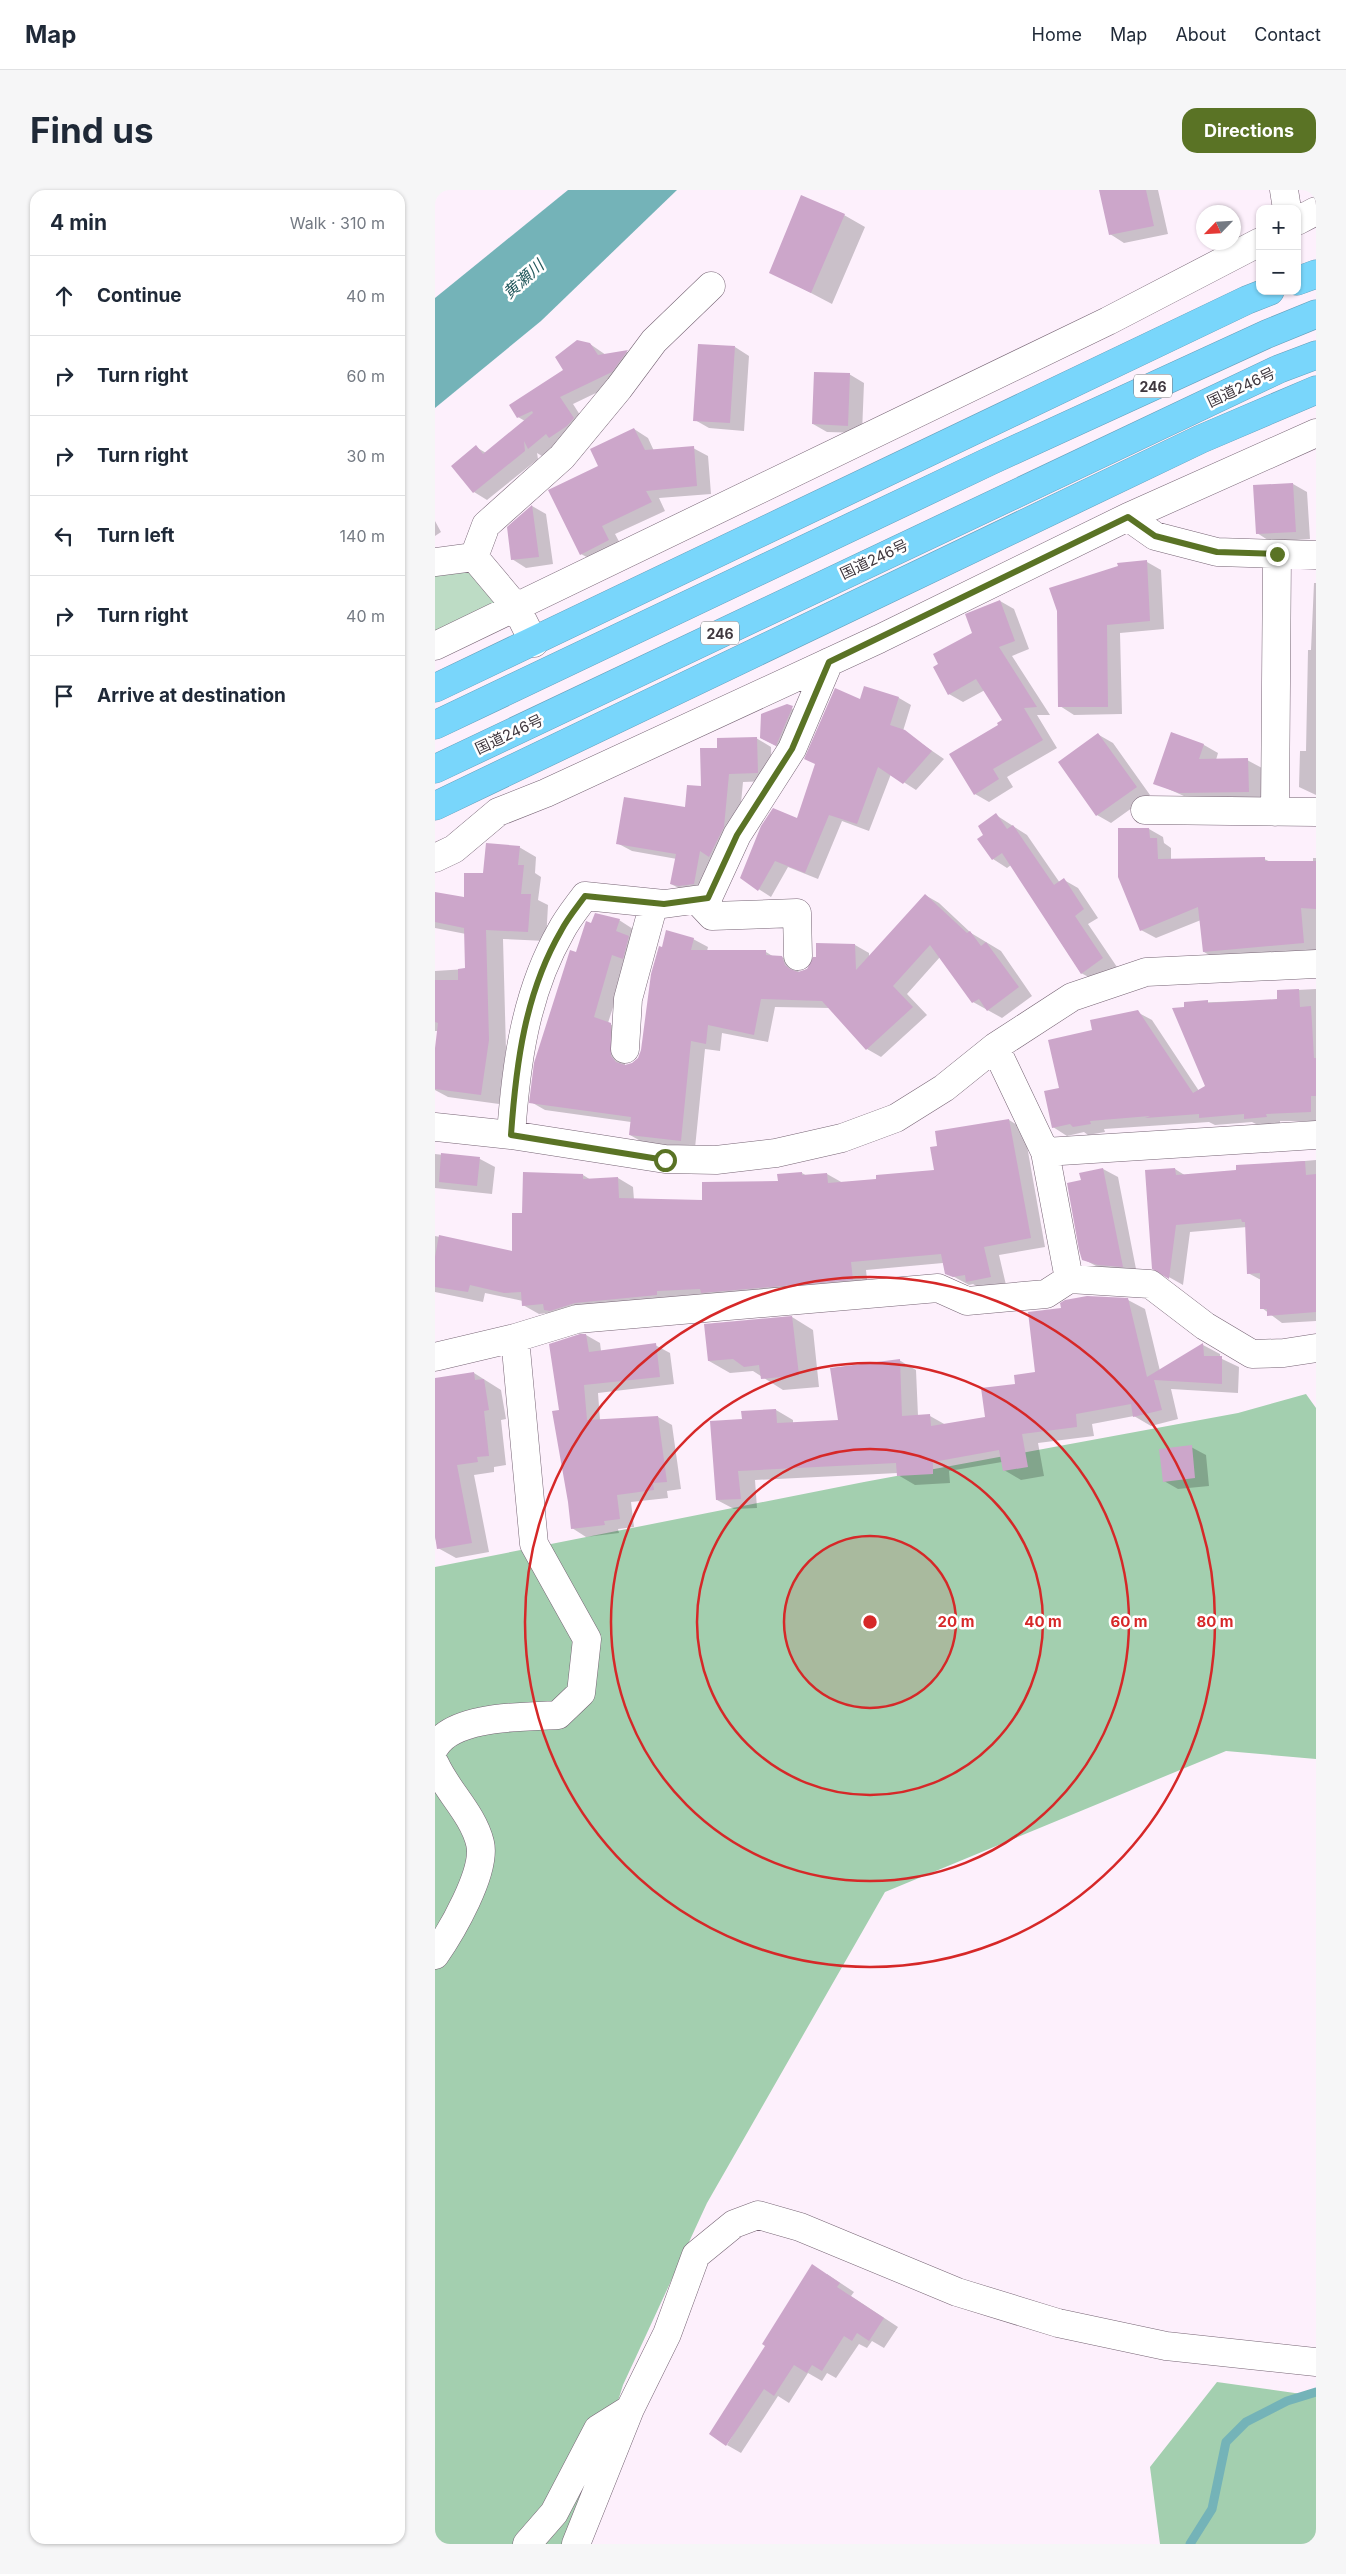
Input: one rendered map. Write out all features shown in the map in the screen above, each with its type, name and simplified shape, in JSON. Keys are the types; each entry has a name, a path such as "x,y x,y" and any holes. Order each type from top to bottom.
{"highway":[{"path":"1301,280 1316,274"},
{"path":"435,688 534,643 1261,295"},
{"name":"246","path":"435,725 990,461 1258,338 1316,314"},
{"name":"国道246号","path":"435,769 1006,497 1279,369 1316,355"},
{"path":"435,806 1201,439 1316,390"}],"street":[{"path":"1284,190 1286,205"},
{"path":"1301,219 1316,211"},
{"path":"435,646 1108,321 1256,244"},
{"path":"474,557 486,525 562,457 654,341 711,286"},
{"path":"435,858 454,849 498,812 546,793 829,662 1128,517 1316,433"},
{"path":"1128,517 1155,536 1217,552 1316,555"},
{"path":"1275,812 1277,554"},
{"path":"474,557 516,607 534,643"},
{"path":"435,562 474,557"},
{"path":"511,1135 515,1071 524,1024 539,980 560,931 585,896 664,904 708,898 737,835 792,749 829,662"},
{"path":"1145,810 1316,812"},
{"path":"697,900 712,916 797,913 798,956"},
{"path":"625,1048 628,999 653,903"},
{"path":"435,1127 511,1135 665,1160 716,1160 776,1153 842,1138 896,1118 944,1088 995,1047 1072,996 1146,972 1316,964"},
{"path":"995,1047 1045,1152 1069,1279"},
{"path":"1045,1152 1316,1135"},
{"path":"435,1356 515,1338 577,1319 939,1288 967,1301 1047,1294 1069,1279 1150,1284 1205,1326 1252,1354 1284,1353 1316,1348"},
{"path":"435,1747 440,1739 482,1720 558,1715 581,1693 587,1639 534,1544 515,1338"},
{"path":"435,1764 441,1779 464,1811 480,1844 476,1879 447,1939 435,1955"},
{"path":"576,2544 630,2409 667,2334 696,2255 734,2224 758,2215 800,2227 957,2292 1058,2323 1166,2346 1316,2362"},
{"path":"527,2544 554,2513 598,2430 630,2409"}],"green space":[{"path":"468,558 510,619 435,654 435,563"},
{"path":"1306,1394 1316,1408 1316,1759 1226,1751 885,1892 707,2203 623,2385 573,2544 435,2544 435,1567 864,1482 1238,1413"},
{"path":"1217,2382 1316,2396 1316,2544 1160,2544 1150,2467"}],"water":[{"name":"黄瀬川","path":"568,190 677,190 541,321 435,408 435,298"}],"building":[{"path":"1099,190 1146,190 1154,226 1109,235"},
{"path":"801,195 845,214 811,293 769,273"},
{"path":"577,340 590,343 598,355 628,350 612,372 560,397 574,418 567,426 549,438 546,434 528,449 524,441 525,451 473,493 451,466 476,445 483,454 533,413 532,411 517,418 509,405 563,370 555,357"},
{"path":"698,344 735,346 730,423 693,421"},
{"path":"814,372 850,373 848,426 812,424"},
{"path":"634,428 645,450 694,446 697,486 646,491 652,502 602,526 609,540 580,555 548,490 598,466 590,449"},
{"path":"1293,483 1296,532 1256,534 1253,485"},
{"path":"532,505 539,557 511,560 507,527"},
{"path":"1147,560 1150,621 1107,625 1108,707 1058,707 1057,611 1049,588 1118,566 1117,563"},
{"path":"1000,600 1015,641 999,647 1037,707 1024,708 1043,740 993,769 999,779 974,795 949,754 998,725 997,723 1002,720 976,679 948,695 933,667 938,664 933,654 972,633 965,614"},
{"path":"864,686 899,697 890,725 905,730 932,751 903,784 878,767 857,824 829,815 805,873 775,861 758,891 740,878 761,826 773,808 797,818 815,764 804,759 835,688 860,699"},
{"path":"787,704 793,706 776,746 760,738 761,714"},
{"path":"1171,732 1204,744 1199,759 1248,758 1249,792 1179,793 1153,784"},
{"path":"1098,733 1137,787 1096,816 1058,762"},
{"path":"757,737 758,773 729,774 724,827 709,857 700,851 694,884 679,886 670,884 676,854 616,844 624,797 685,807 687,785 701,786 700,748 717,748 717,738"},
{"path":"996,813 1007,829 1013,825 1054,885 1064,878 1084,909 1075,916 1103,958 1081,974 1002,853 992,860 977,839 983,835 978,826"},
{"path":"1118,828 1149,828 1150,838 1157,838 1158,859 1265,857 1265,861 1316,861 1316,909 1301,908 1304,943 1203,952 1198,907 1140,931 1118,877"},
{"path":"486,843 520,846 518,865 524,865 521,894 531,894 528,932 486,930 489,1040 481,1095 435,1089 435,1048 438,1023 435,1022 435,980 458,980 458,969 465,968 464,928 435,922 435,892 464,897 464,873 483,873"},
{"path":"925,894 967,933 970,931 981,946 986,942 1019,987 987,1011 979,999 972,1003 930,945 893,986 913,1007 866,1050 822,1001 761,999 754,1035 708,1025 706,1044 691,1041 681,1141 629,1135 631,1117 529,1103 534,1063 570,950 576,952 586,921 591,923 595,913 620,919 616,931 629,936 623,959 612,955 594,1017 611,1023 611,1056 616,1062 625,1065 632,1063 638,1058 641,1050 651,974 659,946 662,947 666,930 694,938 691,950 766,950 766,955 782,956 785,965 798,972 807,969 813,957 816,957 816,943 855,944 856,970"},
{"path":"1299,989 1300,1007 1311,1006 1314,1058 1316,1058 1316,1096 1311,1096 1311,1112 1266,1114 1267,1117 1244,1119 1244,1114 1199,1118 1199,1114 1145,1118 1150,1116 1090,1121 1091,1124 1073,1127 1070,1124 1052,1128 1044,1091 1059,1088 1048,1040 1092,1030 1090,1020 1138,1010 1193,1093 1205,1086 1172,1008 1184,1007 1184,1002 1208,1000 1208,1003 1277,999 1277,990"},
{"path":"1009,1119 1031,1238 984,1247 991,1277 966,1282 965,1275 953,1277 945,1274 941,1254 851,1262 853,1280 701,1293 700,1289 657,1291 657,1295 575,1303 550,1311 544,1310 543,1304 522,1306 521,1292 504,1293 470,1285 468,1292 435,1287 435,1257 439,1235 512,1251 512,1213 522,1213 523,1172 583,1174 583,1179 618,1177 619,1198 702,1200 702,1182 778,1181 777,1174 802,1172 802,1175 827,1173 828,1183 876,1179 876,1175 934,1170 930,1147 937,1146 935,1131"},
{"path":"441,1153 480,1157 477,1186 439,1182"},
{"path":"1305,1161 1306,1175 1316,1174 1316,1312 1267,1316 1267,1309 1260,1309 1260,1273 1247,1274 1245,1222 1242,1222 1241,1219 1176,1225 1169,1279 1152,1269 1145,1170 1175,1168 1176,1175 1236,1170 1236,1165"},
{"path":"1103,1168 1123,1267 1098,1265 1082,1260 1079,1250 1067,1183 1081,1180 1079,1173"},
{"path":"1087,1296 1128,1298 1147,1377 1203,1343 1204,1356 1222,1356 1222,1384 1154,1380 1162,1410 1133,1417 1131,1404 1076,1414 1077,1427 1022,1434 1028,1467 1003,1471 999,1450 933,1462 933,1474 897,1476 896,1463 738,1471 741,1499 716,1500 710,1421 742,1419 741,1411 776,1409 777,1423 838,1420 830,1368 900,1359 902,1416 930,1414 931,1426 985,1417 981,1388 1015,1384 1014,1375 1035,1372 1028,1312 1061,1308 1060,1303 1065,1300"},
{"path":"792,1316 799,1375 761,1379 759,1365 744,1367 733,1359 708,1361 704,1324"},
{"path":"580,1334 586,1334 589,1352 656,1343 660,1377 584,1385 587,1420 658,1416 667,1482 653,1483 654,1490 617,1495 620,1519 604,1521 605,1525 571,1529 552,1411 559,1410 549,1344"},
{"path":"474,1372 475,1380 484,1379 489,1410 484,1411 489,1456 477,1457 478,1462 457,1465 472,1543 437,1549 435,1536 435,1378"},
{"path":"1192,1445 1195,1478 1163,1482 1159,1449"},
{"path":"812,2264 840,2283 837,2287 884,2318 869,2341 857,2333 852,2341 844,2336 822,2371 812,2365 807,2373 794,2365 774,2396 764,2389 726,2446 709,2434 765,2346 762,2344"}],"waterway":[{"path":"1190,2544 1212,2509 1226,2442 1246,2422 1287,2401 1316,2392"}],"route":[{"path":"665,1160 511,1135 515,1071 524,1024 539,980 560,931 585,896 664,904 708,898 737,835 792,749 829,662 1128,517 1155,536 1217,552 1277,554"}]}
